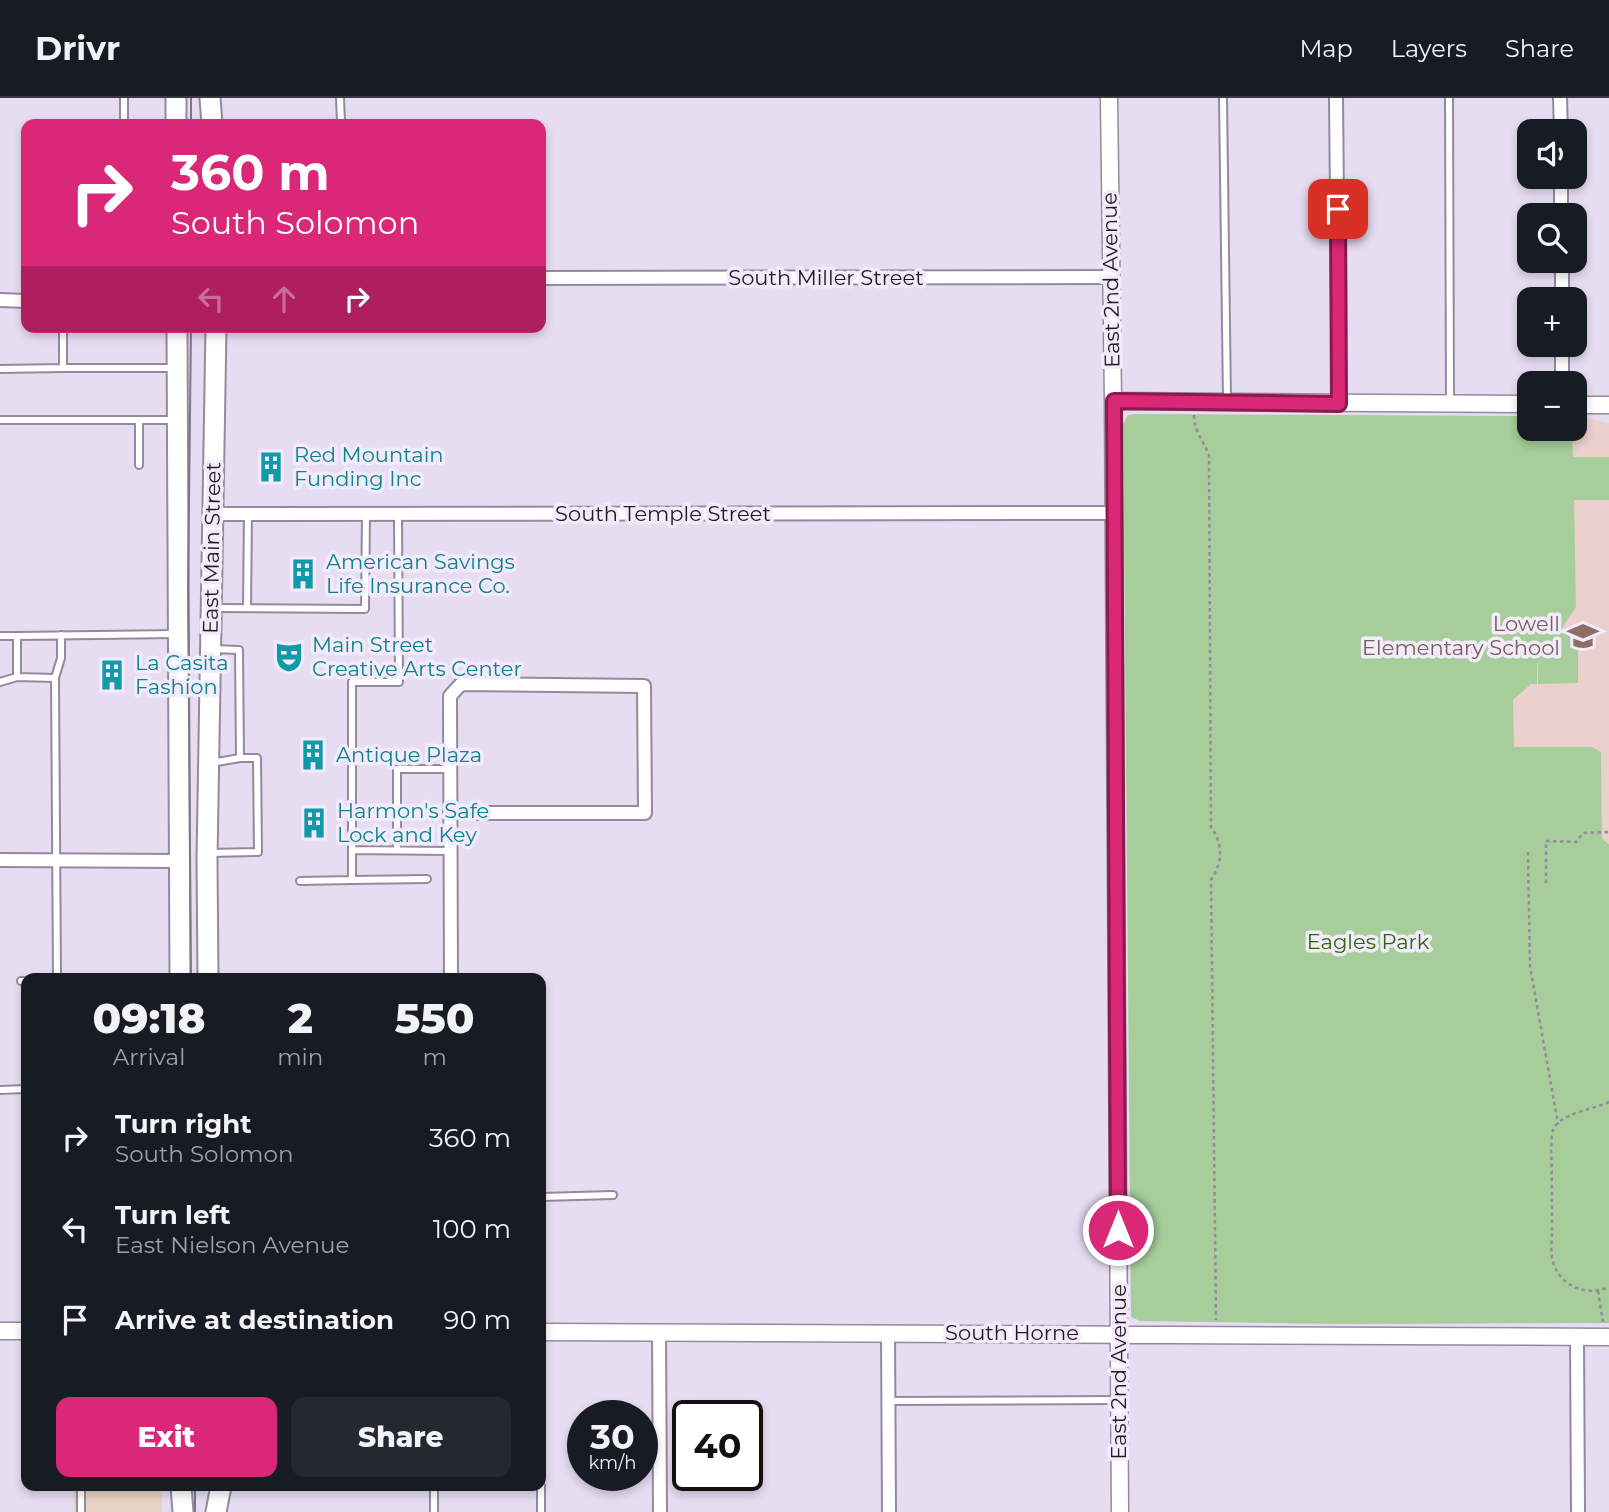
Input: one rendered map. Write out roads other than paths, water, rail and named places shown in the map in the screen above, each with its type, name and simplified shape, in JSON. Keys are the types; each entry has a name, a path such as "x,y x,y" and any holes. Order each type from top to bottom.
{"main road":[{"path":"176,98 176,119"},
{"path":"210,98 212,119"},
{"name":"East Main Street","path":"177,333 180,973"},
{"name":"East Main Street","path":"208,973 207,853 216,333"},
{"path":"181,1491 183,1512"},
{"path":"216,1512 220,1491"}],"street":[{"name":"East 2nd Avenue","path":"1109,98 1114,401 1120,1512"},
{"path":"1336,98 1339,404"},
{"path":"1560,98 1561,119"},
{"name":"South Miller Street","path":"546,278 1111,277"},
{"path":"0,300 21,301"},
{"path":"1114,401 1517,404"},
{"path":"1587,405 1609,405"},
{"name":"South Temple Street","path":"212,514 1114,513"},
{"path":"450,813 645,813 645,686 461,684 450,696 450,737 450,769 450,813 450,851 451,973"},
{"path":"0,860 180,861"},
{"path":"0,1331 21,1331"},
{"name":"South Horne","path":"546,1332 1606,1337"},
{"path":"659,1332 660,1512"},
{"path":"888,1333 889,1512"},
{"path":"1577,1337 1578,1512"}],"lane":[{"path":"124,98 124,119"},
{"path":"341,98 341,119"},
{"path":"1223,98 1227,402"},
{"path":"1450,98 1450,404"},
{"path":"63,333 63,368"},
{"path":"0,369 178,368"},
{"path":"0,420 178,420"},
{"path":"139,420 139,466"},
{"path":"247,608 248,514"},
{"path":"211,608 365,609 366,514"},
{"path":"352,880 352,682 399,682 398,514"},
{"path":"0,636 180,634"},
{"path":"57,973 55,678 61,658 61,635"},
{"path":"17,636 17,677"},
{"path":"210,649 239,650 240,758"},
{"path":"0,682 17,677 55,678"},
{"path":"207,853 258,852 257,758 240,758 209,764"},
{"path":"397,850 397,769 450,769"},
{"path":"352,850 450,851"},
{"path":"300,881 427,879"},
{"path":"0,1090 21,1089"},
{"path":"546,1197 613,1195"},
{"path":"888,1401 1119,1400"},
{"path":"80,1491 81,1512"},
{"path":"434,1491 434,1511"},
{"path":"541,1491 541,1511"}],"tram line":[{"path":"191,98 191,119"},
{"path":"191,333 188,589 191,973"},
{"path":"195,1491 195,1512"}],"place":[{"name":"Red Mountain Funding Inc","path":"271,467"},
{"name":"American Savings Life Insurance Co.","path":"303,574"},
{"name":"Lowell Elementary School","path":"1583,636"},
{"name":"Main Street Creative Arts Center","path":"289,657"},
{"name":"La Casita Fashion","path":"112,675"},
{"name":"Antique Plaza","path":"313,755"},
{"name":"Harmon's Safe Lock and Key","path":"314,823"}],"park label":[{"name":"Eagles Park","path":"1368,942"}]}
